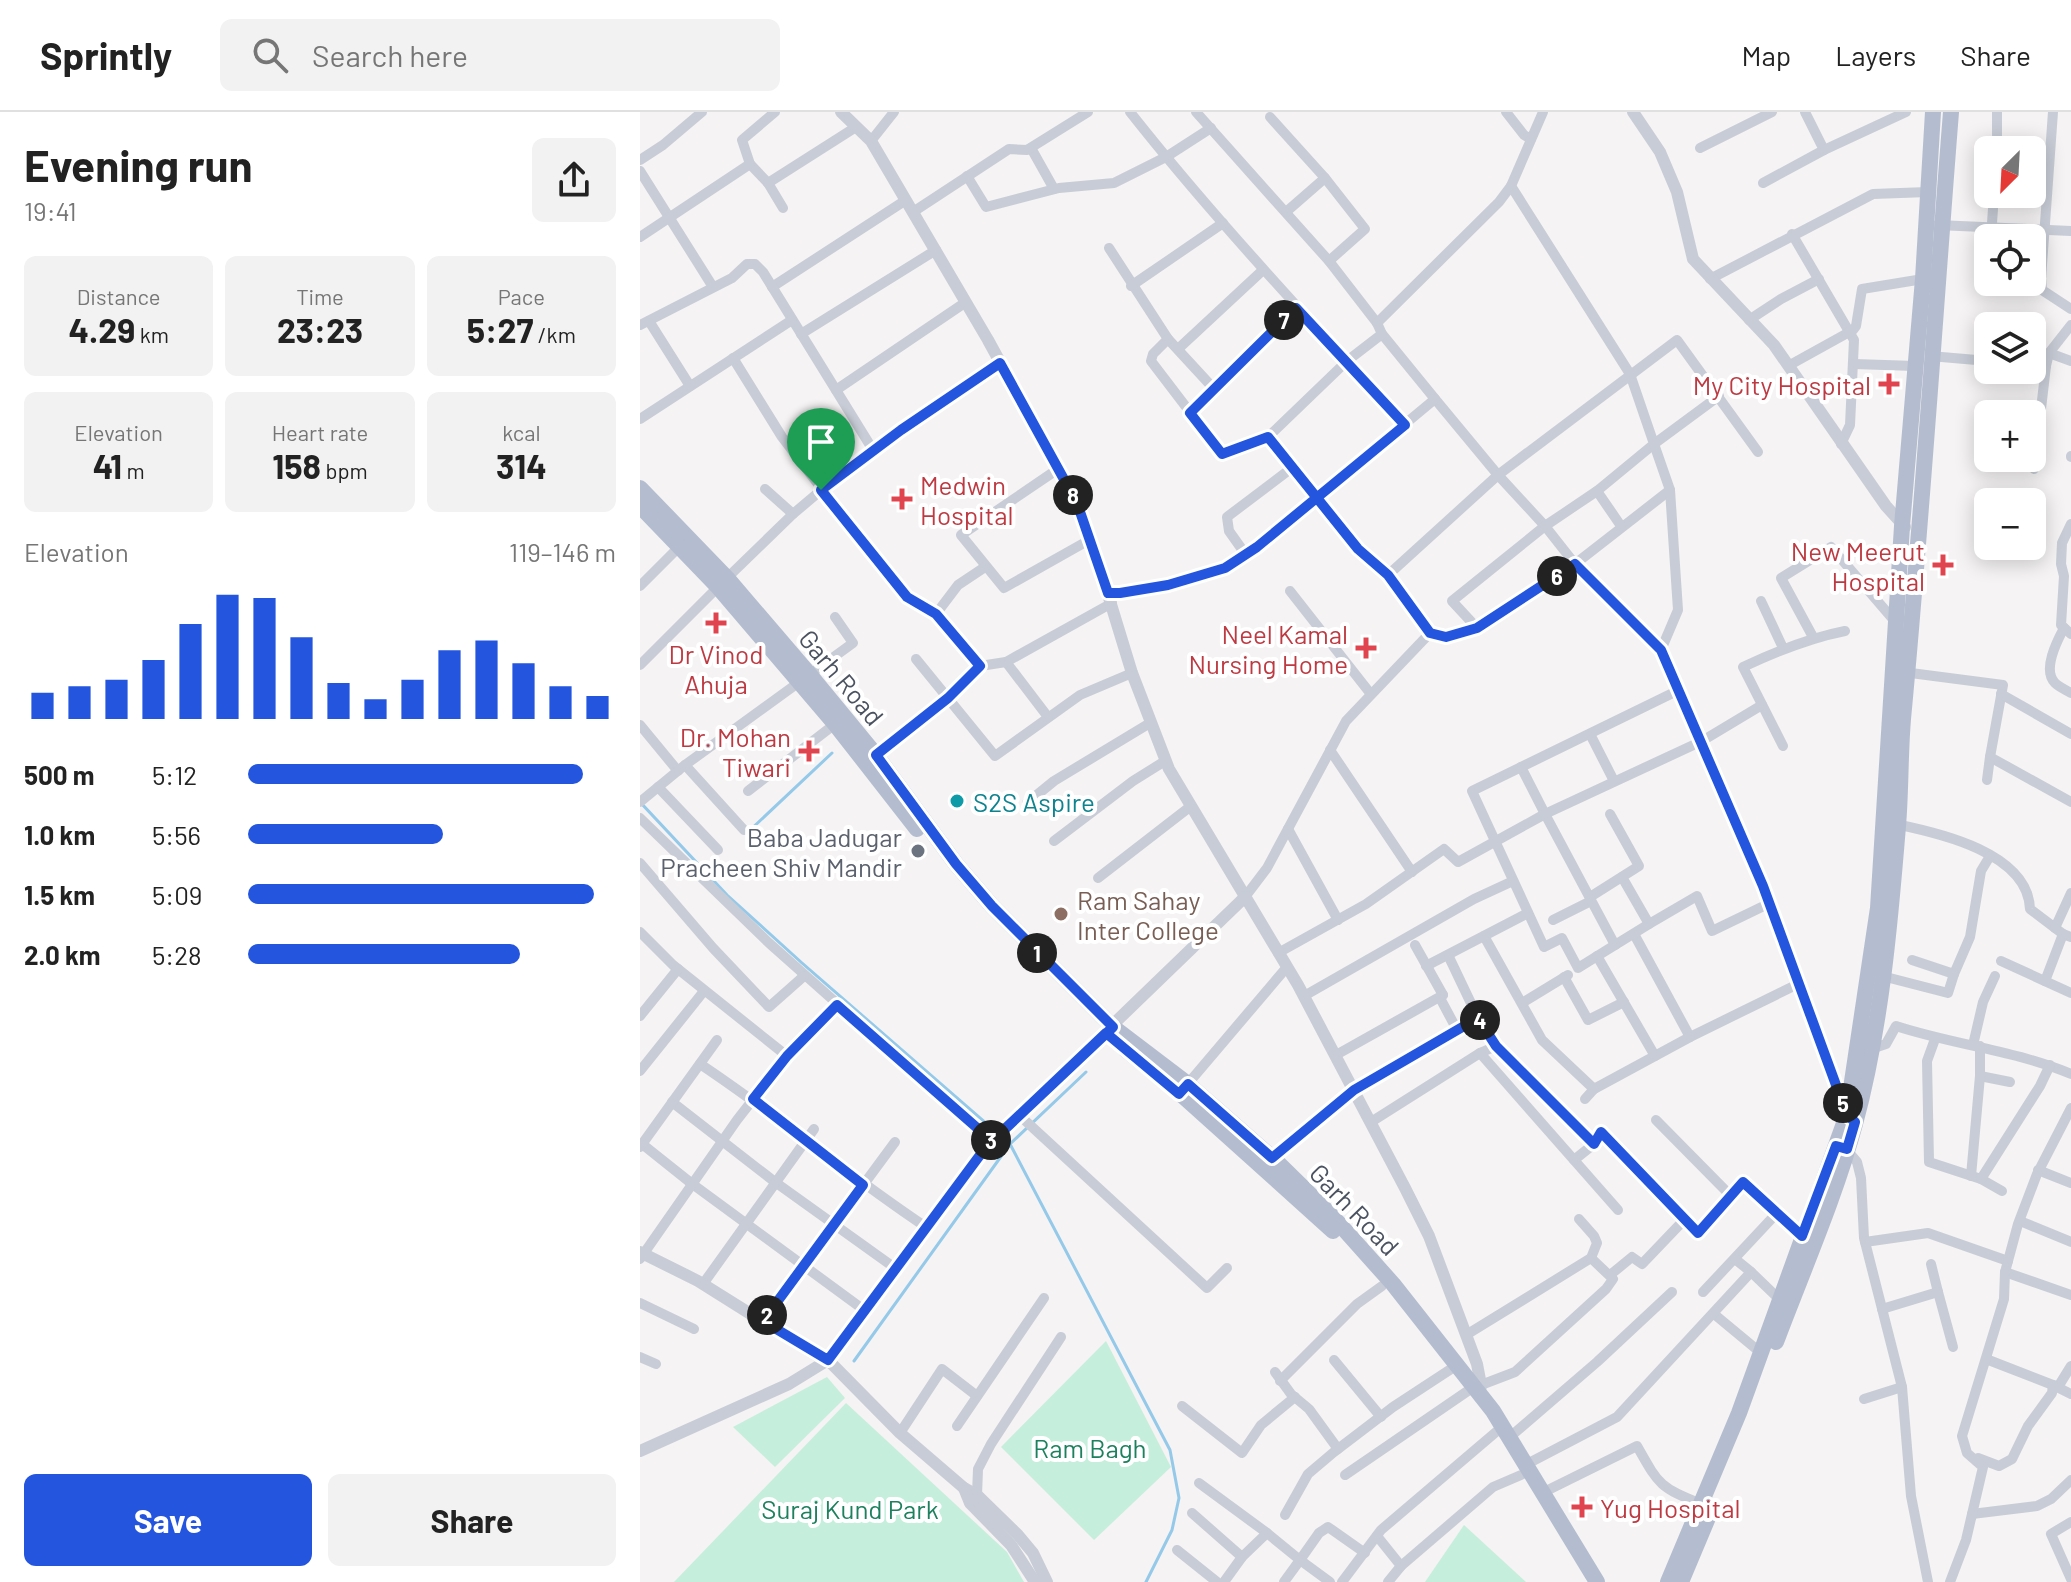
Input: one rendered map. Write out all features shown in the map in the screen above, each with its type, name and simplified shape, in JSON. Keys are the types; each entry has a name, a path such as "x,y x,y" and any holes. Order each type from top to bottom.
{"main road":[{"path":"1681,1582 1842,1147 1871,1049 1878,908 1890,823 1904,625 1902,526 1934,224 1928,192 1933,112"},
{"path":"1904,625 1920,529 1923,279 1951,112"},
{"name":"Garh Road","path":"641,496 679,547 704,564"},
{"name":"Garh Road","path":"641,496 722,582 805,679 989,910 1110,1030 1272,1158 1319,1211"},
{"name":"Garh Road","path":"805,679 835,724 871,759"},
{"path":"1851,1118 1876,982"},
{"name":"Garh Road","path":"1184,1089 1349,1240 1403,1303 1476,1391 1561,1532 1597,1582"},
{"path":"1765,1355 1779,1299 1802,1236 1842,1147"},
{"name":"Garh Road","path":"1349,1240 1382,1286 1403,1303 1451,1369 1476,1391"},
{"path":"1668,1582 1701,1504 1730,1450"},
{"name":"Garh Road","path":"1524,1469 1544,1492 1585,1582"}],"street":[{"path":"640,160 702,112"},
{"path":"775,112 742,140 750,164 768,183 783,208"},
{"path":"841,112 871,141 966,302 1077,503 1132,673 1165,761 1304,996 1429,1236 1477,1364 1476,1391"},
{"path":"871,141 894,112"},
{"path":"772,287 1009,149 1027,150 1088,112"},
{"path":"1130,112 1296,308 1405,425"},
{"path":"1196,112 1329,261 1498,475 1575,564 1661,650 1770,903 1851,1118"},
{"path":"1506,112 1524,135 1531,139"},
{"path":"1168,339 1153,354 1151,361 1222,454 1268,437 1380,329 1499,202 1511,186 1543,112"},
{"path":"1633,112 1660,152 1677,192 1693,259 1774,345 1841,444 1902,526 1920,529"},
{"path":"1700,148 1772,112"},
{"path":"1805,112 1824,150"},
{"path":"1763,183 1824,150 1906,112"},
{"path":"1997,112 1997,136"},
{"path":"2044,224 2053,112"},
{"path":"1270,117 1325,178 1365,229 1329,261"},
{"path":"768,183 856,127"},
{"path":"967,176 986,207 1054,189 1114,183 1166,157 1211,128"},
{"path":"1031,148 1054,189"},
{"path":"640,237 750,164"},
{"path":"640,171 713,287"},
{"path":"1286,212 1325,178"},
{"path":"1511,186 1630,374 1670,490 1678,610 1661,650"},
{"path":"1710,279 1873,194 1928,192"},
{"path":"1131,286 1223,223"},
{"path":"1934,224 1974,230"},
{"path":"2046,230 2071,231"},
{"path":"1792,234 1854,340 1850,425 1841,444"},
{"path":"1109,248 1168,339 1215,390"},
{"path":"801,334 936,250"},
{"path":"690,386 644,323 732,278 747,264 755,264 873,450"},
{"path":"1178,349 1263,270"},
{"path":"1749,320 1819,279"},
{"path":"1788,366 1856,326 1862,289 1923,279"},
{"path":"2046,293 2071,309"},
{"path":"836,390 966,302"},
{"path":"1190,413 1296,308"},
{"path":"640,419 792,320"},
{"path":"2046,366 2049,353 2071,325"},
{"path":"1388,575 1498,475 1677,340 1758,452"},
{"path":"2049,353 2071,361"},
{"path":"733,358 782,437 821,490 907,597 936,614 980,666"},
{"path":"1854,364 1921,359 1974,361"},
{"path":"640,665 722,582 821,490 873,450 1000,363"},
{"path":"1477,628 1452,601 1545,526 1597,491 1719,396"},
{"path":"871,759 948,698 980,666 1006,662 1120,593 1168,585 1225,568 1246,555 1338,483 1435,399"},
{"path":"1268,437 1358,549 1388,575 1430,633 1446,637 1477,628 1575,564 1670,490"},
{"path":"1246,555 1229,531 1227,517 1293,467"},
{"path":"1058,469 961,535 1004,588 1091,539"},
{"path":"765,489 793,514"},
{"path":"1597,491 1621,526"},
{"path":"2071,524 2062,543 2061,564 2067,580 2061,625 2067,631 2055,647 2049,673 2053,681 2071,693"},
{"path":"640,586 679,547"},
{"path":"1813,637 1781,578 1831,547 1904,625"},
{"path":"936,614 958,585 985,567"},
{"path":"1290,591 1370,693"},
{"path":"1761,601 1783,648"},
{"path":"643,800 681,768 853,643 835,617"},
{"path":"1783,746 1743,667 1813,637 1845,631"},
{"path":"640,1451 789,1384 828,1360 992,1141 1245,897 1267,868 1346,721 1430,633"},
{"path":"916,659 995,756 1080,695 1132,673"},
{"path":"1006,662 1048,717"},
{"path":"1901,671 2003,685 1987,780"},
{"path":"1578,968 1562,938 1544,947 1472,791 1679,690"},
{"path":"2001,694 2071,734"},
{"path":"1278,953 1338,920 1444,849 1458,862 1545,814 1702,741 1762,705"},
{"path":"1027,803 1054,781 1150,723"},
{"path":"748,791 835,724"},
{"path":"640,725 744,830"},
{"path":"1590,734 1614,781"},
{"path":"1330,750 1412,872"},
{"path":"1990,757 2071,802"},
{"path":"1054,841 1133,781 1165,761"},
{"path":"1521,767 1615,945"},
{"path":"658,787 718,850"},
{"path":"1098,878 1191,806"},
{"path":"1590,897 1639,866 1610,814"},
{"path":"640,818 804,976 992,1141"},
{"path":"1890,823 1952,837 1990,856 2019,875 2030,897 2030,909 2063,933"},
{"path":"1288,829 1338,920"},
{"path":"1876,982 1948,993 1970,937 1981,871 1990,856"},
{"path":"640,863 769,1007 804,976"},
{"path":"1622,877 1649,924"},
{"path":"1304,996 1474,899 1513,881"},
{"path":"2045,981 2063,933 2071,893"},
{"path":"1522,1003 1697,896 1712,931 1770,903"},
{"path":"1553,920 1591,901 1590,897"},
{"path":"1426,966 1528,913"},
{"path":"1634,934 1690,1037"},
{"path":"1484,936 1542,1040 1594,1089"},
{"path":"642,937 704,991 787,1056"},
{"path":"1415,945 1443,995"},
{"path":"1448,955 1478,1018 1496,1046 1594,1144"},
{"path":"1597,956 1655,1056"},
{"path":"1912,960 1954,974"},
{"path":"2001,961 2071,993"},
{"path":"1184,1089 1287,967"},
{"path":"640,1016 678,969"},
{"path":"1976,1178 1980,1076 1976,1045 1983,1002 1995,976"},
{"path":"1564,977 1588,1020 1624,1002"},
{"path":"1585,1099 1594,1089 1690,1037 1800,983"},
{"path":"640,1071 704,991"},
{"path":"1336,1055 1443,995"},
{"path":"1443,995 1440,998 1456,1028"},
{"path":"837,1005 787,1056 753,1099 641,1255 703,1284 828,1360 900,1433 964,1488 1011,1545 1035,1582"},
{"path":"1272,1158 1354,1090 1478,1018"},
{"path":"1871,1049 1886,1044 1896,1026 1935,1039 1976,1045 2050,1065 2071,1074"},
{"path":"1935,1039 1927,1061 1929,1162 1976,1178 2002,1191"},
{"path":"717,1040 641,1145 864,1310"},
{"path":"1371,1122 1496,1046"},
{"path":"1480,1053 1618,1210"},
{"path":"700,1064 753,1099 863,1185 926,1227"},
{"path":"1976,1178 2040,1086 2050,1065"},
{"path":"1980,1076 2010,1082"},
{"path":"672,1102 775,1182 895,1268"},
{"path":"1950,1582 1966,1540 1983,1467 1967,1453 1962,1436 2004,1299 2006,1267 2020,1221 2038,1170 2071,1108"},
{"path":"1019,1115 1207,1288 1227,1268"},
{"path":"1656,1120 1730,1195"},
{"path":"703,1284 814,1129"},
{"path":"1574,1160 1594,1144 1601,1132 1698,1233 1743,1182 1802,1236"},
{"path":"763,1321 895,1142"},
{"path":"1842,1147 1857,1162 1861,1178 1865,1242 1902,1387 1911,1496 1928,1582"},
{"path":"2038,1170 2071,1183"},
{"path":"1703,1292 1777,1213"},
{"path":"1466,1335 1591,1258 1597,1243 1579,1219"},
{"path":"1610,1275 1632,1257 1642,1264 1685,1219"},
{"path":"2020,1221 2071,1242"},
{"path":"1865,1242 1928,1233 2071,1295"},
{"path":"1345,1475 1476,1391 1515,1372 1606,1289 1613,1279 1591,1258"},
{"path":"1735,1259 1779,1299"},
{"path":"1931,1264 1953,1347"},
{"path":"1388,1582 1401,1566 1493,1487 1617,1417 1751,1272"},
{"path":"1338,1449 1309,1409 1278,1377 1357,1304 1382,1286"},
{"path":"1342,1582 1377,1536 1409,1505 1597,1362 1672,1292"},
{"path":"1882,1309 1938,1292"},
{"path":"957,1426 1044,1298"},
{"path":"640,1303 694,1329"},
{"path":"1714,1314 1765,1355"},
{"path":"973,1499 978,1469 991,1444 1061,1337"},
{"path":"640,1357 656,1364"},
{"path":"1986,1359 2071,1394"},
{"path":"1334,1360 1381,1417"},
{"path":"2053,1385 2058,1387 2071,1366"},
{"path":"900,1433 942,1369 977,1396"},
{"path":"1285,1515 1308,1474 1381,1417 1451,1369"},
{"path":"1972,1458 1999,1466 2012,1459 2028,1426 2052,1393 2053,1385"},
{"path":"1864,1399 1902,1387"},
{"path":"1182,1406 1242,1453 1261,1425 1295,1397"},
{"path":"1544,1492 1637,1446 1657,1481 1671,1492 1701,1504"},
{"path":"1972,1514 2037,1506 2051,1499 2071,1480"},
{"path":"1199,1483 1330,1582"},
{"path":"973,1499 1025,1544 1047,1582"},
{"path":"1192,1513 1242,1557"},
{"path":"2070,1575 2051,1534 2071,1522"},
{"path":"1284,1582 1319,1533 1328,1527 1365,1553"},
{"path":"1224,1582 1242,1557 1267,1533"},
{"path":"1377,1536 1401,1566"},
{"path":"1177,1550 1217,1582"}],"green space":[{"name":"Ram Bagh","path":"1106,1341 1171,1467 1094,1540 1001,1447"},
{"path":"827,1377 845,1398 775,1467 733,1427"},
{"name":"Suraj Kund Park","path":"846,1403 1007,1552 1024,1582 674,1582"},
{"path":"1464,1525 1526,1582 1425,1582"}],"waterway":[{"path":"748,832 832,753"},
{"path":"641,803 727,895 996,1132"},
{"path":"854,1361 1010,1144 1086,1072"},
{"path":"1002,1137 1010,1144 1170,1450 1179,1498 1172,1530 1146,1582"}],"place":[{"name":"My City Hospital","path":"1889,384"},
{"name":"Medwin Hospital","path":"902,499"},
{"name":"New Meerut Hospital","path":"1943,565"},
{"name":"Dr Vinod Ahuja","path":"716,623"},
{"name":"Neel Kamal Nursing Home","path":"1366,648"},
{"name":"Dr. Mohan Tiwari","path":"809,751"},
{"name":"S2S Aspire","path":"957,801"},
{"name":"Baba Jadugar Pracheen Shiv Mandir","path":"918,851"},
{"name":"Ram Sahay Inter College","path":"1061,914"},
{"name":"Yug Hospital","path":"1582,1507"}],"route":[{"path":"821,490 901,430 1000,363 1077,503 1108,593 1168,585 1225,568 1257,547 1304,507 1318,497 1338,483 1405,425 1296,308 1190,413 1222,454 1268,437 1318,497 1358,549 1388,575 1430,633 1446,637 1477,628 1575,564 1661,650 1763,886 1847,1115 1855,1122 1847,1149 1836,1146 1802,1236 1743,1182 1698,1233 1601,1132 1594,1144 1496,1046 1478,1018 1354,1090 1272,1158 1188,1084 1179,1094 1106,1033 1055,1082 1019,1115 992,1141 837,1005 787,1056 753,1099 863,1185 763,1321 828,1360 986,1147 1019,1115 1055,1082 1113,1027 992,906 956,864 876,755 948,698 980,666 936,614 907,597 821,490"}]}
